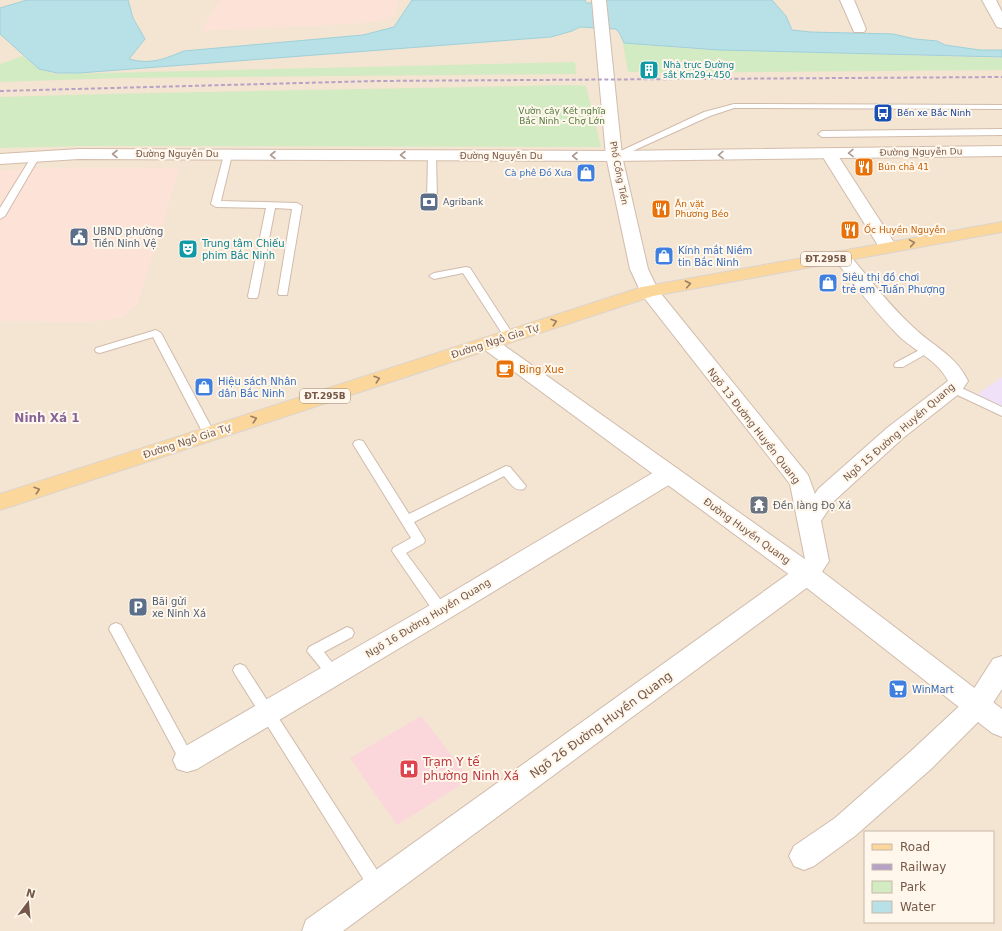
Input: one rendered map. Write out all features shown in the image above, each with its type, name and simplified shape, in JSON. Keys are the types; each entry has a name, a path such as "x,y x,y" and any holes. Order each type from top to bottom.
{"main road":[{"name":"Đường Ngô Gia Tự","path":"0,502 649,291 1002,227"}],"street":[{"name":"Phố Cổng Tiền","path":"599,0 614,156 639,269 649,291"},
{"path":"847,0 859,29"},
{"path":"989,0 1002,24"},
{"name":"Đường Nguyễn Du","path":"0,159 79,154 614,156 1002,151"},
{"path":"829,154 888,247"},
{"path":"841,256 905,332 945,362 956,374 955,384"},
{"name":"Ngõ 13 Đường Huyền Quang","path":"649,291 689,343 796,475 803,489 817,562 807,574"},
{"name":"Đường Huyền Quang","path":"499,340 669,474 807,574 1002,725"},
{"name":"Ngõ 15 Đường Huyền Quang","path":"809,520 826,495 894,433 955,384"},
{"name":"Ngõ 16 Đường Huyền Quang","path":"188,760 441,611 669,474"},
{"name":"Ngõ 26 Đường Huyền Quang","path":"317,931 807,574"},
{"path":"804,856 845,827 921,760 977,706 1002,666"}],"lane":[{"path":"614,156 706,114 734,106 1002,107"},
{"path":"822,134 1002,132"},
{"path":"228,155 216,204 297,206 283,293"},
{"path":"432,155 432,198"},
{"path":"0,216 36,156"},
{"path":"253,296 271,205"},
{"path":"434,276 466,270 499,340"},
{"path":"100,350 156,333 209,434"},
{"path":"899,365 927,349"},
{"path":"955,384 1002,412"},
{"path":"358,444 419,540 398,551 441,611"},
{"path":"407,520 506,470 520,486"},
{"path":"116,629 188,760"},
{"path":"334,674 314,650 347,633"},
{"path":"240,670 378,887"}],"shaded area":[{"path":"0,0 1002,0 1002,931 0,931"},
{"path":"220,0 399,0 394,17 365,23 201,31"},
{"name":"UBND phường Tiền Ninh Vệ","path":"25,168 180,168 138,303 122,318 86,322 0,321 0,171"},
{"path":"1002,377 1002,417 968,401"},
{"name":"Trạm Y tế phường Ninh Xá","path":"421,716 470,779 397,825 350,758"}],"green space":[{"path":"623,43 694,49 1002,58 1002,70 659,73 657,67 639,67 639,72 628,72"},
{"path":"23,56 43,70 57,74 575,62 576,74 121,78 0,82 0,64"},
{"name":"Vườn cây Kết nghĩa Bắc Ninh - Chợ Lớn","path":"571,85 586,86 601,147 83,146 0,148 0,97"}],"water":[{"path":"27,0 128,0 133,18 145,39 129,59 137,61 164,59 184,51 363,35 394,27 412,0 585,0 586,3 606,3 607,0 772,0 786,16 792,30 810,32 893,34 915,39 937,41 945,45 980,50 1002,50 1002,57 719,50 624,43 616,29 580,27 551,37 79,73 57,73 39,69 0,34 0,8"}],"railway":[{"path":"0,91 376,81 1002,77"}],"place":[{"name":"Nhà trực Đường sắt Km29+450","path":"649,70"},
{"name":"Bến xe Bắc Ninh","path":"883,113"},
{"name":"Bún chả 41","path":"864,167"},
{"name":"Cà phê Đồ Xưa","path":"586,173"},
{"name":"Agribank","path":"429,202"},
{"name":"Ăn vặt Phương Béo","path":"661,209"},
{"name":"Ốc Huyền Nguyễn","path":"850,230"},
{"name":"UBND phường Tiền Ninh Vệ","path":"79,237"},
{"name":"Trung tâm Chiếu phim Bắc Ninh","path":"188,249"},
{"name":"Kính mắt Niềm tin Bắc Ninh","path":"664,256"},
{"name":"Siêu thị đồ chơi trẻ em -Tuấn Phượng","path":"828,283"},
{"name":"Bing Xue","path":"505,369"},
{"name":"Hiệu sách Nhân dân Bắc Ninh","path":"204,387"},
{"name":"Đền làng Đọ Xá","path":"759,505"},
{"name":"Bãi gửi xe Ninh Xá","path":"138,607"},
{"name":"WinMart","path":"898,689"},
{"name":"Trạm Y tế phường Ninh Xá","path":"409,769"}],"district":[{"name":"Ninh Xá 1","path":"47,418"}]}
